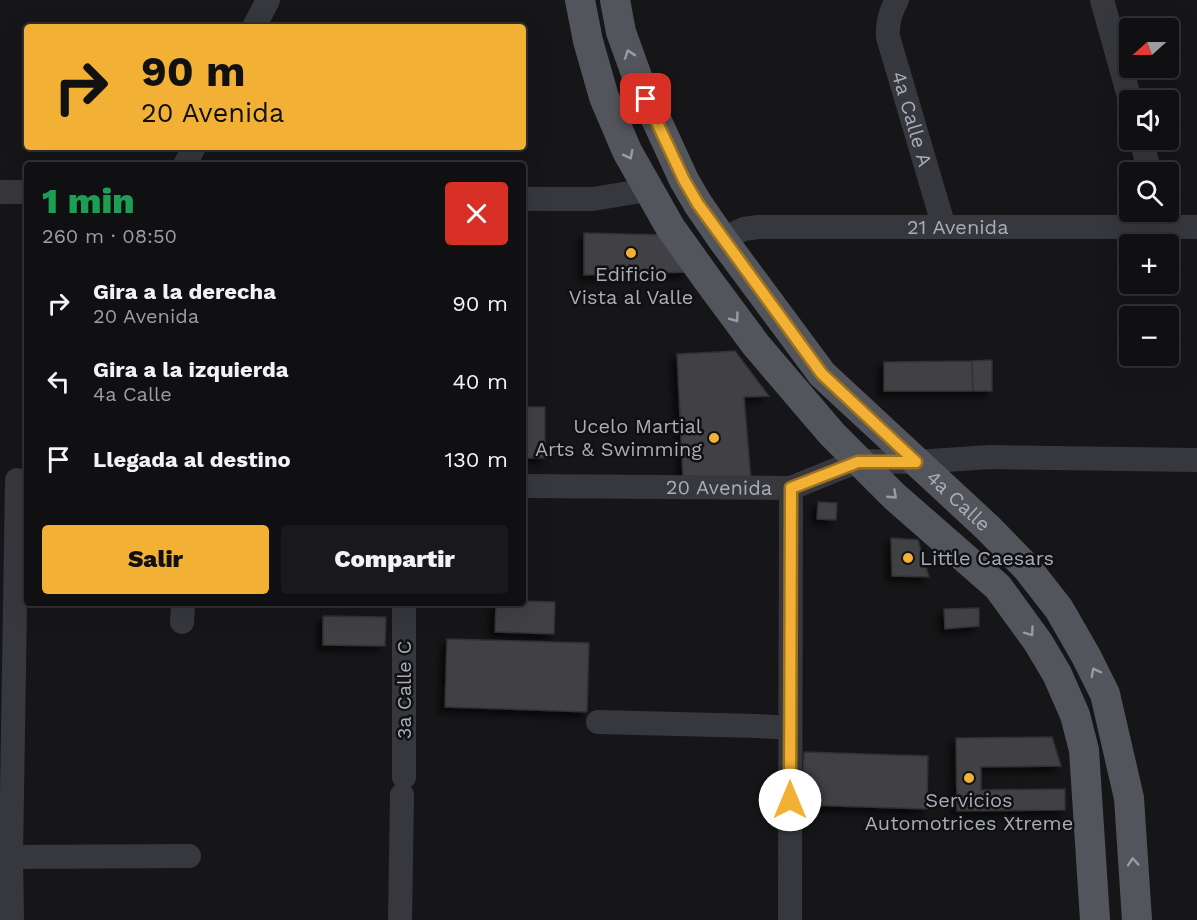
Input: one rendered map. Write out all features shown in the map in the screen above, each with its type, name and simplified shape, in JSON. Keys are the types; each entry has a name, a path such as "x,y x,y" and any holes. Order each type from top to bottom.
{"main road":[{"name":"4a Calle","path":"580,0 588,41 604,97 627,151 670,227 750,338 805,405 858,462 894,496 998,587 1058,674 1075,715 1084,750 1095,920"},
{"name":"4a Calle","path":"615,0 621,32 639,82 684,180 722,239 822,374 988,528 1027,568 1059,609 1106,693 1129,798 1137,920"}],"street":[{"path":"256,24 268,0"},
{"path":"1101,0 1127,90"},
{"name":"4a Calle A","path":"894,6 887,24 891,49 944,227"},
{"path":"526,199 593,199 648,190"},
{"path":"0,192 24,192"},
{"name":"21 Avenida","path":"722,239 744,229 758,227 944,227 1119,221"},
{"name":"21 Avenida","path":"1176,222 1197,227"},
{"name":"20 Avenida","path":"526,486 791,488 858,462 990,458 1197,460"},
{"path":"12,920 15,480"},
{"path":"790,920 791,488"},
{"name":"3a Calle C","path":"400,920 404,606"},
{"path":"598,722 790,728"},
{"path":"11,858 189,856"}],"building":[{"name":"Edificio Vista al Valle","path":"584,233 668,235 689,272 584,275"},
{"name":"Ucelo Martial Arts & Swimming","path":"735,351 769,396 744,397 751,480 683,478 677,354"},
{"path":"992,360 992,391 973,391 972,361"},
{"path":"972,361 973,391 884,391 884,362"},
{"path":"526,407 545,407 545,458 526,458"},
{"path":"818,502 837,503 836,520 817,519"},
{"name":"Little Caesars","path":"891,538 918,540 929,577 892,576"},
{"path":"526,601 555,602 554,634 495,632 496,606 526,606"},
{"path":"979,608 979,626 945,629 944,609"},
{"path":"323,616 386,617 385,646 323,645"},
{"path":"447,639 589,643 587,712 445,707"},
{"name":"Servicios Automotrices Xtreme","path":"1052,737 1061,766 981,767 981,790 1065,789 1065,810 957,811 956,738"},
{"path":"804,752 928,756 927,809 802,805"}],"place":[{"name":"Edificio Vista al Valle","path":"631,253"},
{"name":"Ucelo Martial Arts & Swimming","path":"714,438"},
{"name":"Little Caesars","path":"908,558"},
{"name":"Servicios Automotrices Xtreme","path":"969,778"}],"route":[{"path":"646,99 684,180 698,204 822,374 916,462 858,462 791,488 790,800"}]}
